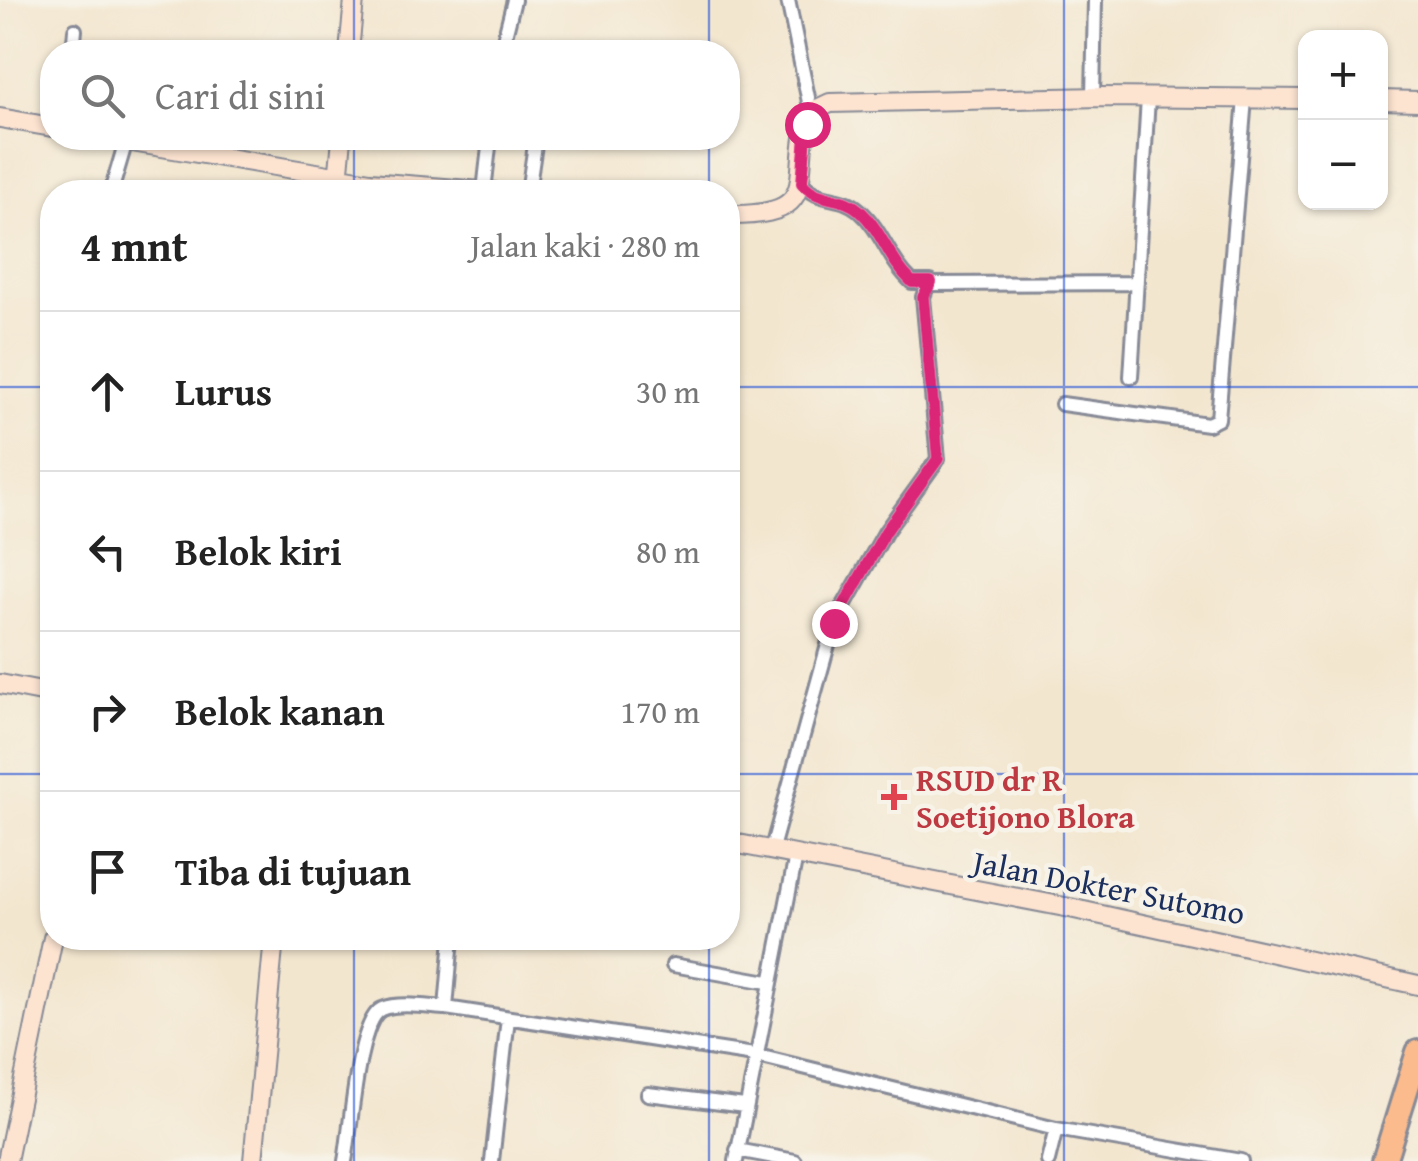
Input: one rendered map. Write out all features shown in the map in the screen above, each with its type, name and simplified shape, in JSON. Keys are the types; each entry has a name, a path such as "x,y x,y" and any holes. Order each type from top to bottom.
{"highway":[{"path":"1384,1161 1418,1052"}],"main road":[{"path":"350,40 354,0"},
{"path":"740,214 780,209 790,202 802,183 812,112 830,102 1093,97 1298,100"},
{"path":"1388,100 1418,101"},
{"path":"0,118 40,126"},
{"path":"170,150 314,180"},
{"path":"338,180 341,150"},
{"path":"0,684 40,692"},
{"name":"Jalan Dokter Sutomo","path":"740,845 1070,908 1418,985"},
{"path":"10,1160 51,950"},
{"path":"253,1161 273,950"}],"street":[{"path":"503,40 514,0"},
{"path":"788,0 812,112"},
{"path":"1093,97 1095,0"},
{"path":"75,30 75,40"},
{"path":"1130,377 1148,98"},
{"path":"1062,404 1208,424 1218,419 1246,99"},
{"path":"112,180 116,150"},
{"path":"485,180 489,150"},
{"path":"530,180 534,150"},
{"path":"802,183 810,194 852,204 872,223 898,270 912,282 1137,282"},
{"path":"772,852 834,623 886,531 938,459 923,297 931,282"},
{"path":"794,1161 736,1156 796,856"},
{"path":"446,1008 451,950"},
{"path":"674,965 768,982"},
{"path":"345,1161 363,1040 372,1018 388,1007 446,1008 754,1054 1056,1129 1241,1161"},
{"path":"492,1161 508,1018"},
{"path":"648,1094 746,1106"},
{"path":"1048,1161 1056,1129"}],"place":[{"name":"RSUD dr R Soetijono Blora","path":"894,797"}],"route":[{"path":"807,124 802,183 810,194 852,204 872,223 898,270 912,282 931,282 924,290 924,324 938,459 899,510 834,623"}]}
